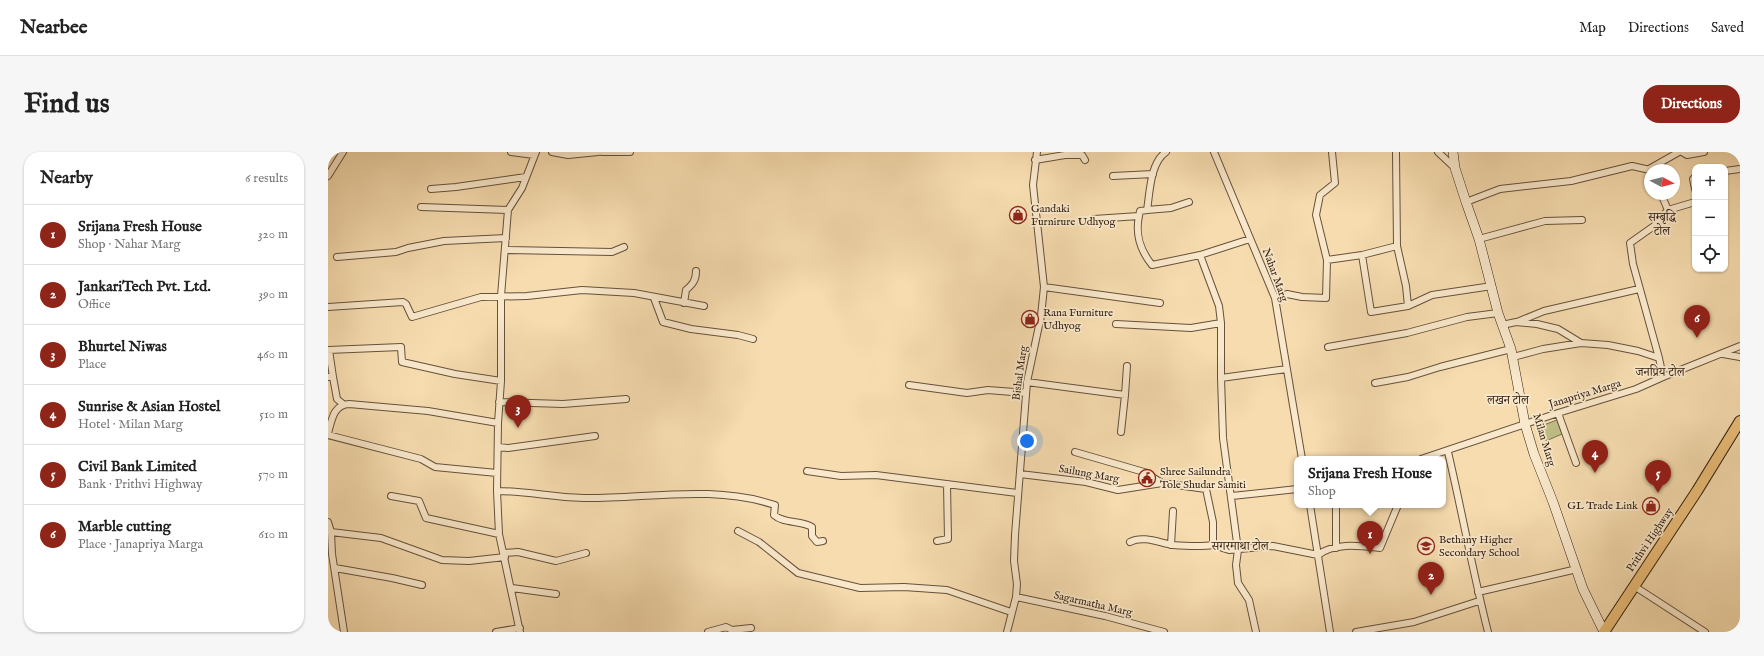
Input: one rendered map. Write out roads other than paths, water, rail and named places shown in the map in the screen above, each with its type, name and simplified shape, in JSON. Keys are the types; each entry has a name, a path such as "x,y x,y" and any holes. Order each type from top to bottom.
{"highway":[{"name":"Prithvi Highway","path":"1604,632 1740,421"}],"main road":[{"name":"Milan Marg","path":"1453,152 1455,168 1479,239 1498,313 1512,353 1525,424 1534,454 1553,502 1583,590 1604,632"}],"street":[{"path":"328,176 343,152"},
{"path":"496,632 520,630 505,555 499,534 497,473 501,381 501,296 508,210 522,188 535,154 510,152"},
{"path":"552,152 568,155 598,152"},
{"path":"602,152 630,152"},
{"name":"Bishal Marg","path":"1007,632 1016,597 1017,584 1014,561 1017,493 1020,474 1027,382 1041,316 1044,287 1033,185 1037,152"},
{"path":"1147,210 1153,174 1159,157 1166,152"},
{"name":"Nahar Marg","path":"1214,152 1275,298 1302,456"},
{"path":"1275,298 1287,294 1302,297 1326,298 1327,260 1316,215 1320,195 1335,183 1332,152"},
{"path":"1396,152 1397,246 1406,286 1408,306"},
{"path":"1438,152 1455,168"},
{"path":"1660,164 1680,152 1687,155 1704,152"},
{"path":"1035,160 1065,155 1082,155 1085,160"},
{"path":"1466,202 1500,189 1571,181 1609,170 1632,166 1644,169"},
{"path":"1728,171 1740,169"},
{"path":"1113,176 1153,174"},
{"path":"431,189 456,188 526,177"},
{"path":"1664,200 1668,210"},
{"path":"1189,202 1171,208 1140,211 1137,228 1138,240 1144,255 1152,265 1200,255 1250,239"},
{"path":"1663,377 1639,289 1630,243 1654,226 1668,210 1692,203"},
{"path":"421,207 508,210"},
{"path":"1094,219 1139,216"},
{"path":"1479,239 1545,221 1582,220"},
{"path":"337,257 396,252 408,248 444,241 506,238"},
{"path":"1327,260 1362,255 1397,246"},
{"path":"505,250 612,252 624,247"},
{"path":"1200,255 1219,306 1221,323 1223,438 1232,496 1238,550 1236,565 1238,583 1249,600 1256,632"},
{"path":"1362,255 1371,312 1408,306 1432,295 1492,286"},
{"path":"684,303 686,290 693,284 696,278 696,271"},
{"path":"1044,287 1160,303"},
{"path":"1502,325 1516,322 1544,311 1639,289"},
{"path":"328,307 403,302 406,304 412,317 482,297 527,296 582,290 634,293 654,298 704,306"},
{"path":"654,298 663,322 691,329 738,334 753,339"},
{"path":"1328,347 1407,333 1468,318 1498,313"},
{"path":"1516,322 1558,329 1581,343"},
{"path":"1116,324 1191,328 1221,323"},
{"path":"1375,383 1408,377 1440,367 1512,353 1581,343 1608,344 1659,358"},
{"name":"Janapriya Marga","path":"1433,456 1448,452 1558,413 1636,389 1740,346"},
{"path":"498,423 428,411 343,404 337,399 330,377 329,350 401,347 402,362 455,374 501,381"},
{"path":"1723,354 1740,357"},
{"path":"1122,432 1127,366"},
{"path":"1221,378 1287,369"},
{"path":"1027,382 1125,395"},
{"path":"908,385 967,393 988,390 1026,393"},
{"path":"499,402 563,404 626,399"},
{"path":"343,404 335,410 328,434 421,459 435,467 497,473"},
{"path":"1558,413 1576,463"},
{"path":"498,447 508,448 595,436"},
{"path":"1075,452 1144,472 1162,483"},
{"path":"1448,452 1470,548 1479,601 1488,632"},
{"path":"808,471 841,476 876,475 1017,493"},
{"name":"Sailung Marg","path":"1020,474 1086,482 1118,490 1162,483 1207,489 1213,522 1213,545"},
{"path":"936,541 948,539 947,484"},
{"path":"1232,496 1294,489"},
{"path":"497,491 535,492 586,498 660,494 738,497 775,505 774,515 779,519 808,524 812,527 812,536 817,542 823,541"},
{"path":"391,496 419,500 426,518 499,534"},
{"path":"1310,508 1316,555 1330,632"},
{"path":"1336,508 1336,548"},
{"path":"1130,542 1136,539 1163,542 1171,545 1213,545 1229,550 1268,546 1316,555 1326,549 1355,545 1380,548 1397,508"},
{"path":"1171,545 1173,511"},
{"path":"328,522 344,632"},
{"path":"738,531 758,542 798,573 860,588 904,587 947,590 1011,612"},
{"path":"329,532 380,538 442,560 469,561 518,552 556,561 586,553"},
{"path":"335,568 422,585"},
{"path":"1478,592 1577,569"},
{"path":"1634,586 1705,632"},
{"path":"512,588 556,594"},
{"name":"Sagarmatha Marg","path":"1016,597 1105,616 1164,632"},
{"path":"1356,632 1414,622 1479,601"},
{"path":"708,632 726,627 732,630 751,628"}],"place":[{"name":"Gandaki Furnirure Udhyog","path":"1018,215"},
{"name":"Rana Furniture Udhyog","path":"1030,319"},
{"name":"Marble cutting","path":"1697,338"},
{"name":"Bhurtel Niwas","path":"518,428"},
{"name":"Sunrise & Asian Hostel","path":"1595,473"},
{"name":"Shree Sailundra Tole Shudar Samiti","path":"1147,478"},
{"name":"Civil Bank Limited","path":"1658,493"},
{"name":"GL Trade Link","path":"1651,506"},
{"name":"Bethany Higher Secondary School","path":"1426,546"},
{"name":"Srijana Fresh House","path":"1370,554"},
{"name":"JankariTech Pvt. Ltd.","path":"1431,595"}],"district":[{"name":"सम्बृद्धि टोल","path":"1662,224"},
{"name":"जनप्रिय टोल","path":"1660,372"},
{"name":"लखन टोल","path":"1508,400"},
{"name":"सगरमाथा टोल","path":"1240,546"}]}
